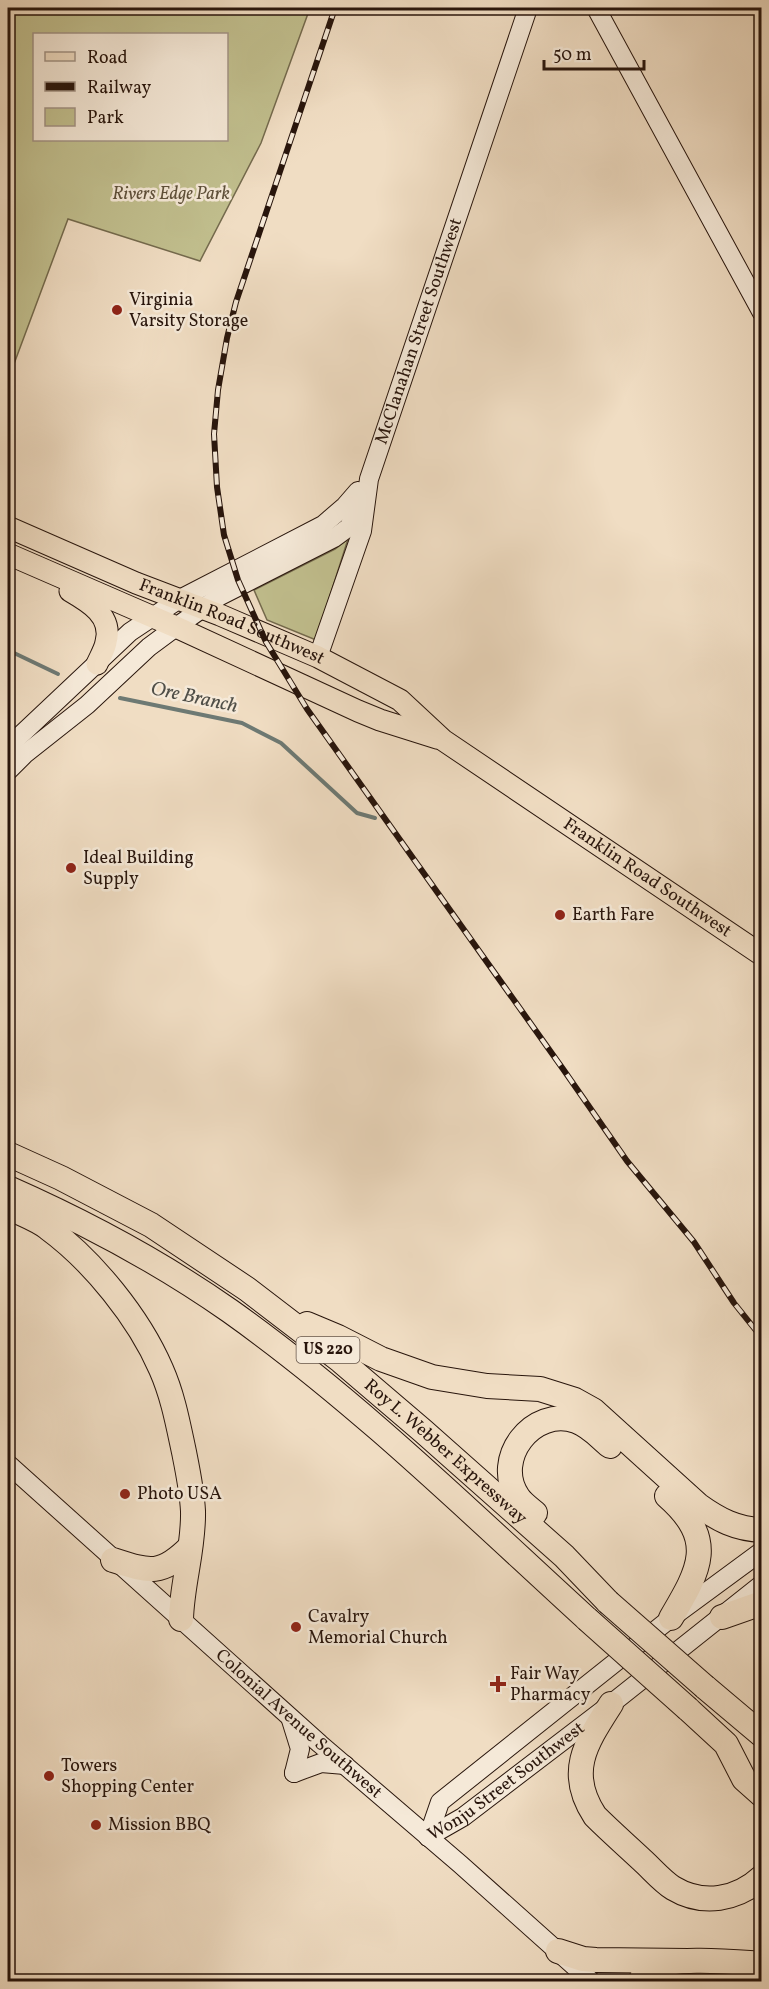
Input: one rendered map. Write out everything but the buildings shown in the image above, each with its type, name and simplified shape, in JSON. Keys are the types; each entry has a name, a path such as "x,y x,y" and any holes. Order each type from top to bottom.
{"highway":[{"name":"Roy L. Webber Expressway","path":"8,1154 61,1178 151,1225 192,1251 341,1360 564,1556 608,1602 762,1735"},
{"name":"Roy L. Webber Expressway","path":"8,1188 105,1235 163,1268 273,1342 340,1394 726,1744"},
{"path":"8,1207 47,1226 95,1272 124,1307 161,1368 175,1409 193,1511 190,1547 181,1594 181,1620"},
{"path":"286,1318 311,1325 381,1359 432,1377 487,1386 540,1389 575,1400 593,1410 698,1505 715,1517 733,1526 762,1530"},
{"path":"564,1556 552,1529 519,1498 510,1475 513,1452 519,1440 528,1430 539,1423 564,1418 587,1426 678,1506 691,1523 698,1540 698,1561 690,1587 671,1618"},
{"path":"113,1560 148,1570 161,1568 173,1563 190,1547"},
{"path":"722,1617 762,1604"},
{"path":"611,1704 591,1737 581,1762 582,1790 595,1816 666,1882 688,1895 705,1899 733,1896 762,1877"},
{"path":"726,1744 744,1779 762,1795"},
{"name":"US 220","path":"726,1744 762,1777"},
{"path":"558,1951 583,1959 596,1960 762,1964"},
{"path":"640,1982 649,1970 688,1961"}],"main road":[{"name":"McClanahan Street Southwest","path":"318,657 362,531 369,479 528,8"},
{"path":"596,8 762,313"},
{"path":"8,747 130,632 178,600 324,525 369,479"},
{"path":"8,771 25,754 87,705 150,646 176,627 220,596 334,538 349,526 369,479"},
{"name":"Franklin Road Southwest","path":"8,527 318,657 400,700 443,740 762,955"},
{"path":"8,555 87,601 99,611 107,634 106,643 97,664"},
{"name":"Franklin Road Southwest","path":"8,555 154,617 358,711 443,740"},
{"name":"Colonial Avenue Southwest","path":"8,1464 113,1560 592,1982"},
{"name":"Wonju Street Southwest","path":"428,1837 440,1802 671,1618 762,1551"},
{"name":"Wonju Street Southwest","path":"428,1837 463,1817 611,1704 762,1584"},
{"path":"289,1716 300,1749 294,1773 321,1763 345,1765"}],"green space":[{"name":"Rivers Edge Park","path":"8,8 310,8 261,143 200,261 68,219 8,380"},
{"path":"348,539 316,640 267,620 254,590 335,549"}],"waterway":[{"name":"Ore Branch","path":"8,652 58,674"},
{"name":"Ore Branch","path":"120,698 242,723 281,743 357,813 375,818"}],"railway":[{"path":"335,8 236,302 218,390 214,434 217,487 224,535 238,580 266,642 307,709 627,1161 694,1242 734,1303 762,1338"}],"place":[{"name":"Virginia Varsity Storage","path":"117,310"},
{"name":"Ideal Building Supply","path":"71,868"},
{"name":"Earth Fare","path":"560,915"},
{"name":"Photo USA","path":"125,1494"},
{"name":"Cavalry Memorial Church","path":"296,1627"},
{"name":"Fair Way Pharmacy","path":"498,1684"},
{"name":"Towers Shopping Center","path":"49,1776"},
{"name":"Mission BBQ","path":"96,1825"}]}
